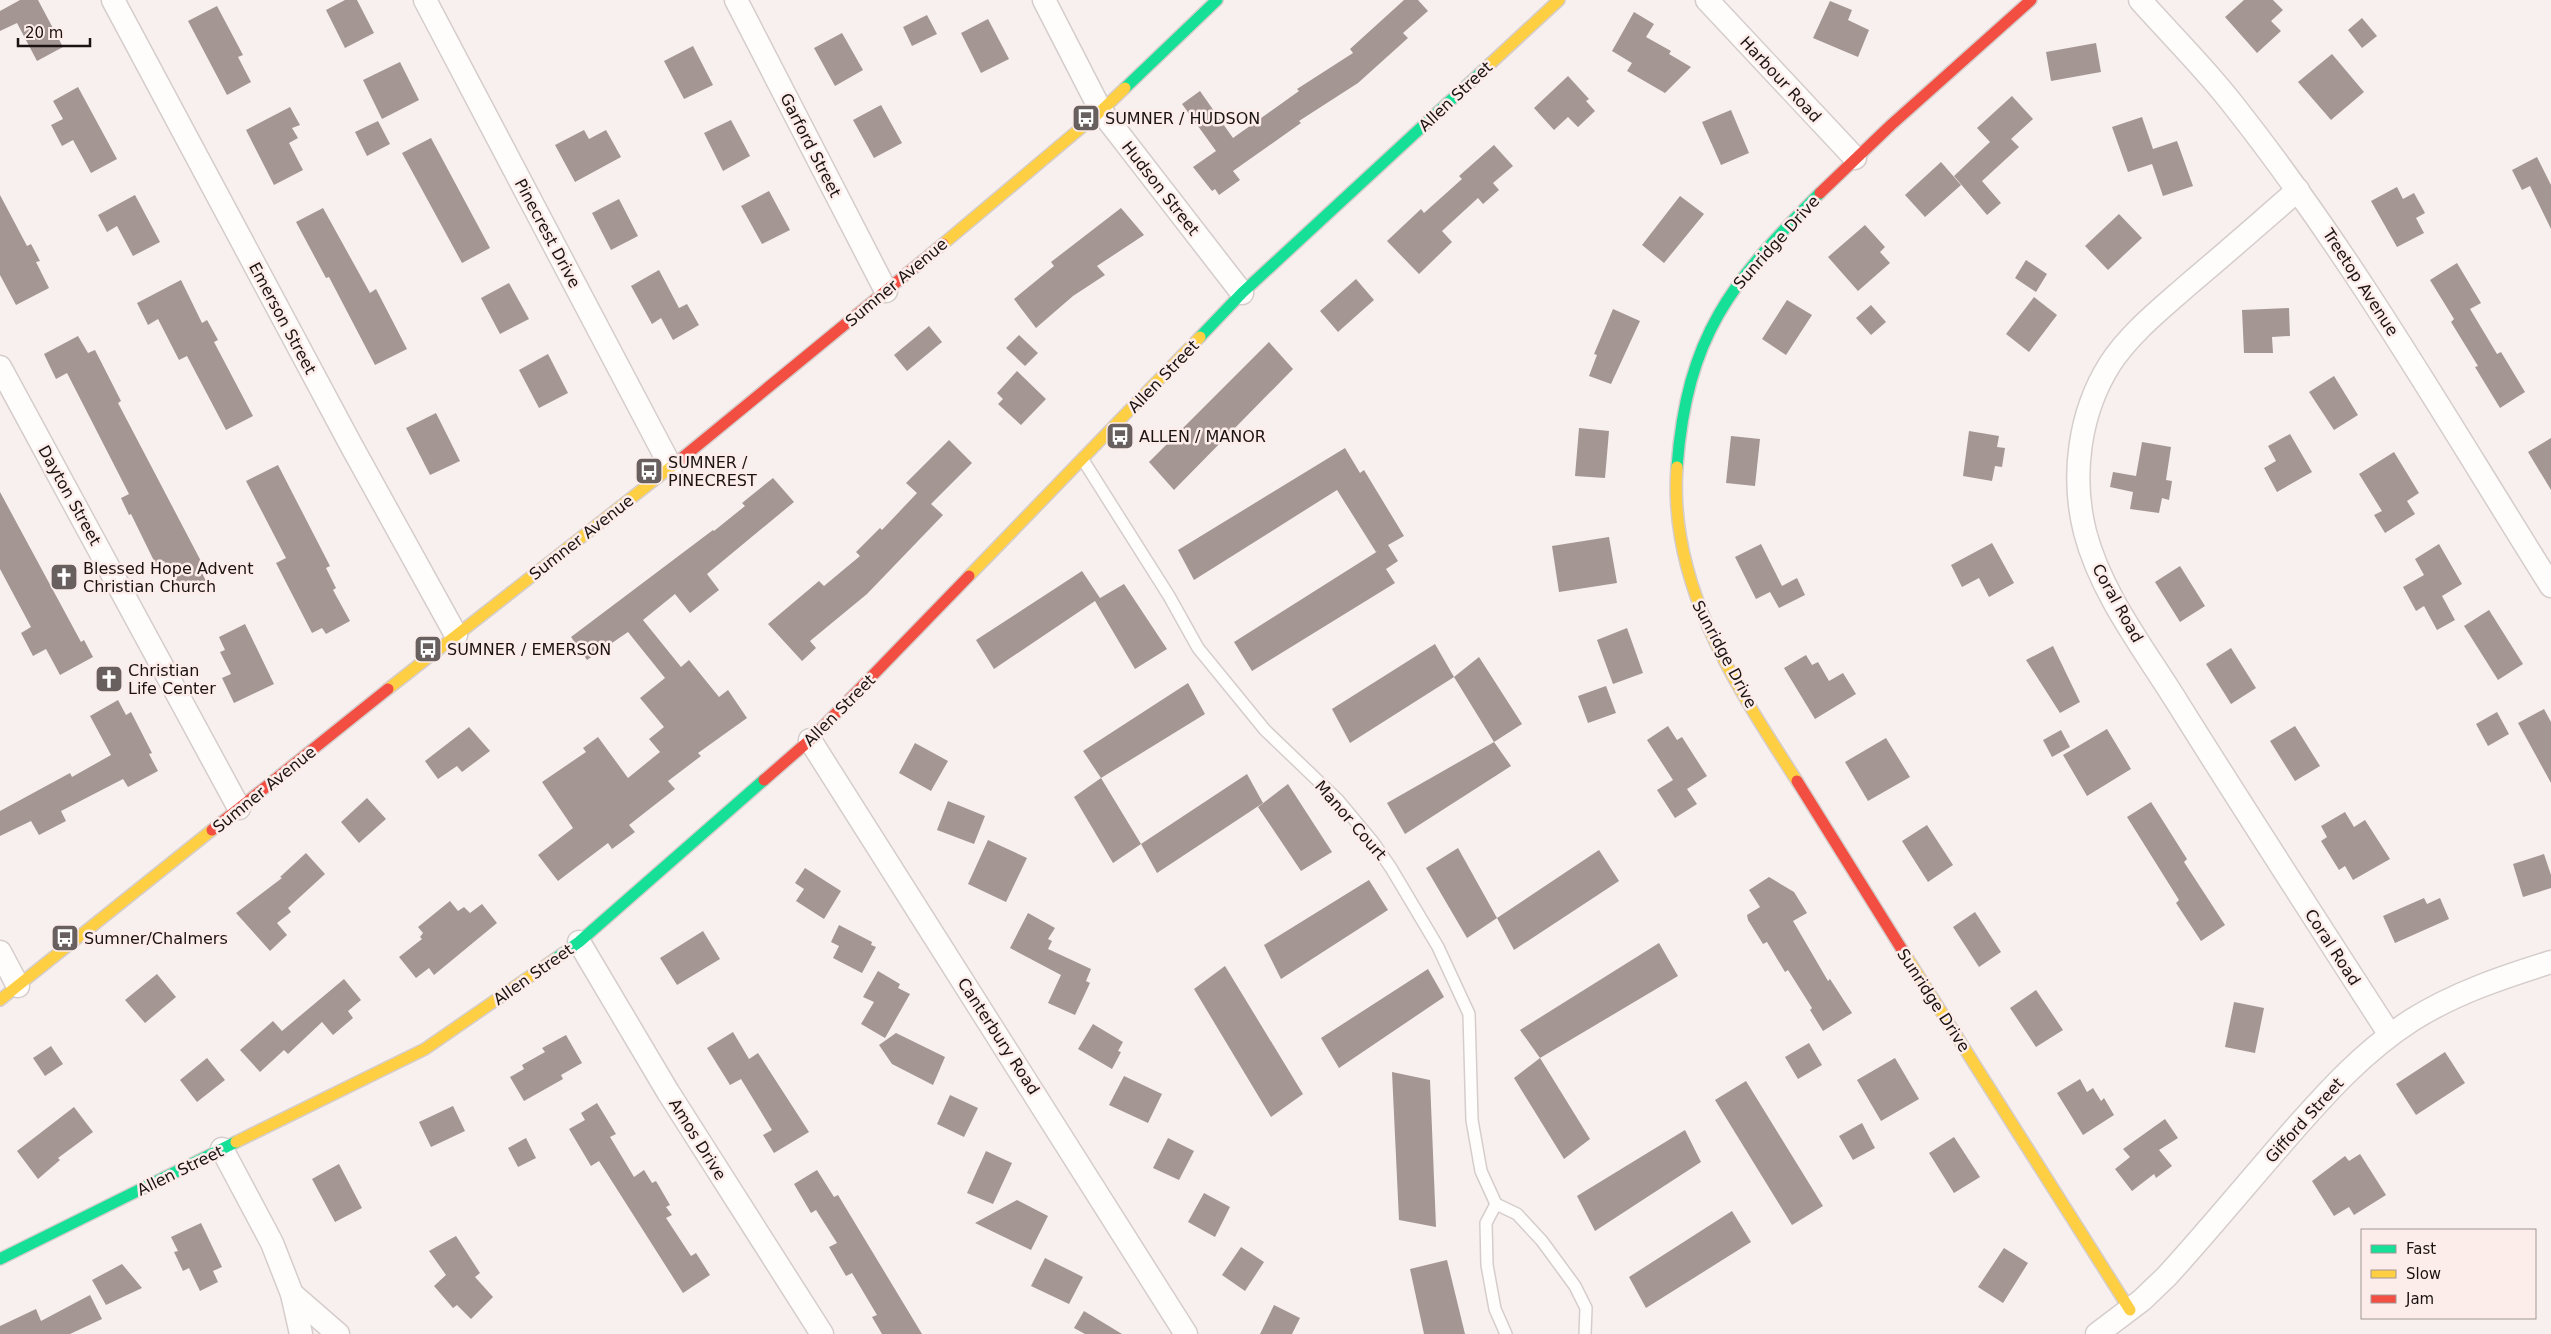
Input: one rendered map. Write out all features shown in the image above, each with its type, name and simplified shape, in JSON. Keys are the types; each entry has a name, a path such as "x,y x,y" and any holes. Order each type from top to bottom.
{"main road":[{"name":"Sumner Avenue","path":"0,1000 239,808 671,467 886,291 1101,111 1217,0"},
{"name":"Allen Street","path":"0,1259 425,1049 579,942 810,740 1083,460 1242,293 1559,0"},
{"name":"Sunridge Drive","path":"2031,0 1855,158 1755,260 1728,295 1706,335 1688,393 1680,443 1677,519 1685,566 1698,607 1735,679 1899,945 2130,1310"}],"street":[{"name":"Emerson Street","path":"113,0 351,445 456,636"},
{"name":"Pinecrest Drive","path":"425,0 671,467"},
{"name":"Garford Street","path":"736,0 886,291"},
{"name":"Hudson Street","path":"1044,0 1101,111 1242,293"},
{"name":"Harbour Road","path":"1707,0 1855,158"},
{"name":"Treetop Avenue","path":"2140,0 2234,105 2342,252 2402,345 2551,586"},
{"name":"Coral Road","path":"2298,190 2159,310 2125,344 2111,363 2094,397 2079,451 2077,486 2084,530 2091,553 2120,611 2217,767 2390,1035"},
{"name":"Dayton Street","path":"0,367 239,808"},
{"name":"Canterbury Road","path":"810,740 1186,1334"},
{"name":"Amos Drive","path":"579,942 668,1092 822,1334"},
{"path":"0,952 18,986"},
{"name":"Gifford Street","path":"2097,1334 2130,1310 2173,1270 2338,1079 2390,1035 2448,1000 2496,980 2551,962"},
{"path":"222,1149 272,1243 292,1294 301,1334"},
{"path":"292,1294 338,1334"}],"lane":[{"name":"Manor Court","path":"1083,460 1169,596 1198,648 1265,730 1338,800 1367,835 1391,868 1438,947 1469,1014 1472,1120 1481,1171 1496,1204"},
{"path":"1506,1334 1495,1309 1487,1265 1486,1223 1496,1204 1517,1214 1542,1241 1575,1286 1586,1308 1585,1334"}],"building":[{"path":"20,0 38,0 63,47 37,61 17,23 0,31 0,11"},
{"path":"345,0 357,0 374,33 345,48 326,10"},
{"path":"1404,0 1418,0 1428,11 1403,33 1408,38 1358,83 1299,121 1301,123 1233,171 1240,180 1219,195 1215,189 1212,191 1193,167 1216,151 1182,104 1200,91 1233,138 1299,91 1297,89 1353,53 1350,49"},
{"path":"2244,0 2273,0 2283,10 2271,21 2281,31 2257,53 2225,17"},
{"path":"1830,1 1852,10 1848,20 1869,30 1858,57 1813,38"},
{"path":"217,6 243,55 238,57 251,82 227,95 188,21"},
{"path":"1634,12 1654,24 1646,37 1671,51 1669,54 1691,67 1665,93 1627,71 1632,63 1612,51"},
{"path":"927,15 937,34 912,46 903,27"},
{"path":"2362,18 2377,36 2362,48 2348,30"},
{"path":"988,19 1009,59 981,73 961,33"},
{"path":"842,33 863,70 835,86 814,48"},
{"path":"2096,43 2101,72 2051,81 2046,52"},
{"path":"693,46 713,85 684,99 664,61"},
{"path":"2332,54 2364,92 2331,120 2298,82"},
{"path":"400,62 419,100 382,119 363,80"},
{"path":"1568,76 1589,99 1586,101 1595,111 1578,127 1568,117 1554,130 1534,108"},
{"path":"78,87 117,159 91,173 73,140 62,146 51,125 63,119 53,101"},
{"path":"2012,96 2033,119 2011,139 2019,147 1982,181 2001,203 1987,215 1954,176 1990,142 1977,128"},
{"path":"881,105 902,143 874,158 853,120"},
{"path":"290,107 300,125 292,128 298,138 289,143 303,170 274,185 246,130"},
{"path":"1731,110 1749,153 1721,165 1702,122"},
{"path":"2142,117 2153,149 2177,141 2193,186 2163,196 2152,164 2128,172 2112,127"},
{"path":"731,120 750,156 723,171 704,133"},
{"path":"378,121 390,144 367,156 355,132"},
{"path":"584,130 589,139 606,130 621,157 575,182 555,145"},
{"path":"431,138 490,248 462,263 402,153"},
{"path":"1494,145 1513,166 1493,183 1499,190 1483,204 1478,198 1442,231 1452,242 1419,274 1387,241 1421,209 1424,213 1462,179 1459,176"},
{"path":"2537,157 2551,185 2551,229 2530,186 2522,190 2512,170"},
{"path":"1941,162 1961,185 1925,217 1905,195"},
{"path":"2397,187 2403,199 2414,193 2425,213 2416,218 2424,233 2397,247 2371,201"},
{"path":"769,191 790,230 762,244 741,206"},
{"path":"0,195 27,246 31,244 40,261 36,262 49,288 16,305 0,275"},
{"path":"135,195 160,242 133,256 117,226 107,232 98,215"},
{"path":"1680,196 1704,214 1664,263 1642,245"},
{"path":"619,199 638,236 611,250 592,213"},
{"path":"323,208 370,293 376,289 407,349 375,365 329,277 326,278 296,222"},
{"path":"1121,208 1144,235 1097,266 1105,275 1073,296 1036,328 1014,299 1054,266 1051,262"},
{"path":"2119,214 2142,238 2108,270 2085,246"},
{"path":"1865,225 1885,247 1880,252 1890,263 1858,291 1828,257"},
{"path":"2026,260 2047,274 2036,292 2015,278"},
{"path":"2457,263 2481,303 2470,309 2497,354 2501,352 2525,392 2500,408 2475,367 2478,366 2451,322 2454,319 2430,280"},
{"path":"659,270 679,308 687,304 699,325 673,340 661,318 652,324 631,286"},
{"path":"1356,279 1374,300 1338,332 1320,311"},
{"path":"181,280 202,323 207,320 218,340 214,342 253,416 226,430 187,356 179,360 158,319 148,325 137,303"},
{"path":"509,283 529,319 500,334 481,298"},
{"path":"2034,297 2057,315 2029,352 2006,334"},
{"path":"1787,300 1812,315 1786,355 1762,339"},
{"path":"1871,305 1886,322 1871,335 1856,318"},
{"path":"2289,308 2290,336 2272,337 2273,353 2244,353 2242,310"},
{"path":"1613,309 1640,321 1611,384 1589,376 1597,355 1594,354"},
{"path":"929,326 942,342 907,371 894,355"},
{"path":"1019,335 1038,353 1025,366 1006,348"},
{"path":"78,336 88,353 95,350 121,401 118,403 203,565 199,567 206,581 180,593 164,561 156,565 131,514 129,515 121,498 129,494 67,373 56,379 44,354"},
{"path":"1269,342 1293,369 1174,490 1149,462"},
{"path":"548,354 568,393 539,408 519,370"},
{"path":"1017,371 1046,399 1021,425 998,404 1003,399 997,393"},
{"path":"2334,376 2358,415 2334,430 2309,392"},
{"path":"436,413 460,461 430,475 406,428"},
{"path":"1579,428 1609,431 1605,478 1575,476"},
{"path":"1969,431 1999,436 1997,447 2005,448 2002,467 1995,466 1992,481 1963,476"},
{"path":"2290,434 2312,472 2277,492 2264,468 2276,461 2268,446"},
{"path":"1731,436 1760,439 1755,486 1726,483"},
{"path":"2551,438 2551,490 2528,452"},
{"path":"949,440 972,463 931,504 943,515 867,594 810,641 816,648 802,661 768,624 819,581 824,586 860,556 856,552 880,528 882,530 917,493 906,483"},
{"path":"2142,442 2171,447 2166,480 2172,481 2169,500 2162,498 2159,513 2130,509 2133,492 2110,487 2113,472 2136,476"},
{"path":"1345,448 1360,473 1364,470 1404,536 1388,545 1398,561 1386,569 1395,583 1252,671 1234,642 1378,551 1376,552 1337,490 1194,580 1178,550"},
{"path":"2394,452 2419,493 2407,501 2415,514 2385,533 2374,515 2382,511 2359,474"},
{"path":"278,465 330,566 326,568 336,588 333,590 350,621 326,634 322,628 312,633 276,563 286,558 246,481"},
{"path":"773,478 794,502 707,574 719,590 690,613 675,594 643,620 681,667 689,660 719,697 728,690 747,718 698,753 701,756 668,781 675,789 629,825 635,832 612,849 608,843 558,881 538,855 573,828 542,782 586,752 583,748 598,737 628,778 660,752 649,739 664,727 640,698 665,678 628,632 587,660 571,637 714,531 745,506 742,503"},
{"path":"0,492 81,642 84,640 93,657 60,675 46,649 33,656 21,633 31,627 0,569"},
{"path":"1609,537 1617,583 1559,592 1552,546"},
{"path":"1992,543 2014,583 1989,597 1979,578 1962,587 1951,565"},
{"path":"1761,544 1782,586 1797,578 1805,595 1779,608 1770,592 1756,599 1735,557"},
{"path":"2439,544 2462,584 2442,596 2455,620 2437,630 2424,606 2416,611 2403,587 2424,575 2415,559"},
{"path":"2180,566 2205,606 2180,622 2155,582"},
{"path":"1082,571 1100,598 994,669 976,640"},
{"path":"1124,584 1167,649 1135,669 1095,601"},
{"path":"2489,610 2523,664 2498,680 2464,626"},
{"path":"245,624 274,684 234,703 222,678 231,674 220,652 225,650 219,637"},
{"path":"1627,628 1643,673 1613,684 1597,640"},
{"path":"1435,644 1454,677 1350,743 1332,709"},
{"path":"2053,646 2080,702 2060,713 2026,660"},
{"path":"2231,648 2256,688 2231,704 2206,664"},
{"path":"1806,655 1812,665 1818,662 1829,681 1843,673 1856,694 1815,719 1784,668"},
{"path":"1479,657 1522,724 1494,742 1454,677"},
{"path":"1188,683 1205,714 1101,778 1083,751"},
{"path":"1606,686 1616,713 1588,723 1578,696"},
{"path":"118,700 126,715 131,712 152,753 149,754 158,771 128,787 123,779 61,811 66,821 39,835 31,821 0,836 0,811 70,773 72,777 111,755 90,716"},
{"path":"2544,709 2551,722 2551,783 2518,723"},
{"path":"2497,712 2509,734 2488,746 2476,724"},
{"path":"1668,726 1677,740 1682,737 1707,776 1687,789 1697,804 1675,818 1657,790 1673,780 1647,740"},
{"path":"2295,726 2320,766 2295,781 2270,741"},
{"path":"469,727 490,751 462,772 457,766 438,779 425,761"},
{"path":"2107,729 2131,769 2087,796 2063,755"},
{"path":"2061,730 2070,747 2052,757 2043,740"},
{"path":"1886,738 1910,777 1868,801 1845,762"},
{"path":"1494,742 1511,766 1405,834 1387,803"},
{"path":"915,743 948,761 931,791 899,773"},
{"path":"1247,774 1263,803 1157,873 1141,844"},
{"path":"1101,778 1141,844 1113,863 1074,797"},
{"path":"1288,784 1332,852 1301,871 1258,807"},
{"path":"367,798 386,819 359,843 341,822"},
{"path":"948,801 985,816 974,844 937,830"},
{"path":"2151,802 2187,859 2184,862 2225,925 2201,941 2176,903 2179,900 2127,817"},
{"path":"2345,812 2354,827 2365,820 2390,859 2353,880 2345,866 2339,870 2321,841 2327,837 2321,826"},
{"path":"1927,825 1953,865 1928,882 1902,841"},
{"path":"988,840 1027,858 1006,902 968,884"},
{"path":"1458,848 1497,918 1467,938 1426,868"},
{"path":"1599,850 1619,881 1514,950 1497,918"},
{"path":"306,853 325,874 288,908 291,912 277,923 287,935 270,951 236,913 282,878 280,877"},
{"path":"2544,854 2551,875 2551,888 2523,897 2513,864"},
{"path":"805,868 841,891 824,919 796,901 804,889 795,883"},
{"path":"1769,877 1794,892 1807,913 1793,921 1828,981 1830,979 1852,1013 1823,1031 1810,1010 1812,1008 1788,970 1785,972 1767,942 1763,944 1748,920 1747,915 1760,907 1749,890"},
{"path":"1369,880 1388,910 1281,979 1264,945"},
{"path":"2424,898 2427,904 2440,898 2449,919 2395,943 2383,916"},
{"path":"450,901 458,911 464,907 470,913 482,904 497,923 434,975 429,968 416,978 399,957 422,939 420,937 423,933 418,927"},
{"path":"1975,912 2001,952 1979,967 1953,927"},
{"path":"1028,913 1055,928 1048,939 1052,941 1048,949 1091,969 1086,981 1090,983 1075,1015 1048,1003 1061,975 1010,948"},
{"path":"839,925 872,942 871,945 876,947 862,973 833,958 839,946 831,942"},
{"path":"703,931 720,959 677,985 660,958"},
{"path":"1659,943 1678,976 1540,1058 1520,1030"},
{"path":"1225,966 1303,1094 1271,1117 1194,989"},
{"path":"1428,969 1444,997 1339,1068 1321,1038"},
{"path":"878,971 900,984 898,988 910,994 885,1038 861,1024 874,1002 863,997"},
{"path":"157,974 176,997 145,1023 125,1000"},
{"path":"344,979 361,1000 348,1011 353,1018 333,1035 322,1022 288,1054 284,1050 260,1072 240,1050 273,1021 282,1031"},
{"path":"2036,990 2063,1030 2036,1047 2010,1008"},
{"path":"2234,1002 2264,1008 2255,1053 2225,1047"},
{"path":"1093,1024 1123,1042 1118,1051 1121,1052 1112,1069 1078,1049"},
{"path":"733,1032 749,1059 758,1053 809,1132 774,1153 763,1135 772,1130 741,1079 730,1085 707,1048"},
{"path":"896,1033 945,1057 933,1085 892,1064 879,1045"},
{"path":"566,1035 582,1063 561,1075 563,1079 524,1101 510,1077 524,1069 522,1065 545,1052 542,1048"},
{"path":"1809,1043 1822,1065 1798,1079 1785,1057"},
{"path":"51,1046 63,1064 45,1076 33,1058"},
{"path":"2445,1052 2465,1083 2416,1115 2396,1084"},
{"path":"207,1058 225,1080 197,1102 180,1080"},
{"path":"1540,1058 1590,1139 1564,1159 1514,1078"},
{"path":"1895,1058 1919,1099 1881,1121 1857,1080"},
{"path":"1392,1072 1430,1080 1436,1227 1399,1220"},
{"path":"1124,1076 1162,1094 1148,1123 1109,1105"},
{"path":"2080,1079 2087,1092 2093,1088 2101,1101 2104,1098 2114,1115 2083,1135 2057,1093"},
{"path":"1746,1081 1823,1206 1792,1225 1715,1100"},
{"path":"950,1095 978,1108 964,1137 937,1124"},
{"path":"597,1103 616,1134 610,1137 634,1177 644,1170 652,1183 656,1181 670,1205 666,1207 672,1215 666,1218 691,1256 696,1253 710,1275 683,1293 599,1161 591,1166 569,1129 585,1120 581,1113"},
{"path":"453,1106 465,1131 431,1147 419,1122"},
{"path":"74,1107 93,1132 58,1158 60,1160 38,1179 17,1151"},
{"path":"2165,1119 2178,1138 2159,1150 2172,1166 2156,1178 2154,1174 2132,1191 2115,1169 2130,1157 2123,1149"},
{"path":"1862,1123 1875,1148 1853,1160 1839,1136"},
{"path":"1685,1130 1701,1162 1595,1231 1577,1196"},
{"path":"1954,1137 1980,1177 1954,1193 1929,1153"},
{"path":"526,1138 536,1158 518,1167 508,1148"},
{"path":"1168,1138 1194,1151 1179,1180 1153,1168"},
{"path":"986,1151 1012,1163 993,1204 967,1193"},
{"path":"2360,1154 2386,1195 2354,1215 2349,1207 2334,1216 2312,1181 2345,1156 2349,1161"},
{"path":"339,1164 362,1208 335,1222 312,1179"},
{"path":"817,1170 834,1197 838,1195 922,1334 882,1334 872,1317 877,1315 852,1273 846,1276 829,1247 837,1243 816,1210 811,1213 794,1184"},
{"path":"1204,1193 1230,1207 1215,1237 1188,1222"},
{"path":"1017,1200 1048,1216 1031,1250 975,1223"},
{"path":"1732,1211 1751,1242 1646,1308 1629,1277"},
{"path":"201,1223 222,1267 213,1271 218,1282 200,1291 189,1268 183,1271 174,1252 178,1251 171,1237"},
{"path":"456,1236 480,1273 475,1277 493,1297 471,1319 457,1305 453,1308 434,1286 446,1275 429,1251"},
{"path":"1241,1247 1264,1262 1245,1291 1222,1275"},
{"path":"2004,1248 2028,1263 2003,1303 1978,1287"},
{"path":"1045,1258 1083,1277 1069,1304 1031,1286"},
{"path":"1447,1260 1465,1334 1424,1334 1410,1269"},
{"path":"122,1264 142,1288 106,1305 92,1280"},
{"path":"90,1295 102,1319 70,1334 0,1334 0,1326 36,1309 41,1321"},
{"path":"1274,1305 1300,1318 1292,1334 1260,1334"},
{"path":"1084,1311 1122,1334 1085,1334 1074,1328"}],"traffic: fast":[{"path":"1125,88 1217,0"},
{"path":"1200,337 1242,293 1490,64"},
{"path":"1677,467 1682,421 1691,382 1703,346 1718,315 1761,255 1820,193"},
{"path":"555,959 579,942 764,780"},
{"path":"0,1259 236,1142"}],"traffic: slow":[{"path":"1490,64 1559,0"},
{"path":"943,244 1101,111 1125,88"},
{"path":"969,576 1200,337"},
{"path":"388,689 676,463"},
{"path":"1677,467 1677,510 1683,552 1695,593 1711,633 1730,671 1797,781"},
{"path":"0,1000 212,830"},
{"path":"1906,956 2130,1310"},
{"path":"236,1142 425,1049 555,959"}],"traffic: jam":[{"path":"1820,193 1891,125 2031,0"},
{"path":"676,463 943,244"},
{"path":"764,780 810,740 969,576"},
{"path":"212,830 388,689"},
{"path":"1797,781 1906,956"}],"place":[{"name":"SUMNER / HUDSON","path":"1086,118"},
{"name":"ALLEN / MANOR","path":"1120,436"},
{"name":"SUMNER / PINECREST","path":"649,471"},
{"name":"Blessed Hope Advent Christian Church","path":"64,577"},
{"name":"SUMNER / EMERSON","path":"428,649"},
{"name":"Christian Life Center","path":"109,679"},
{"name":"Sumner/Chalmers","path":"65,938"}]}
